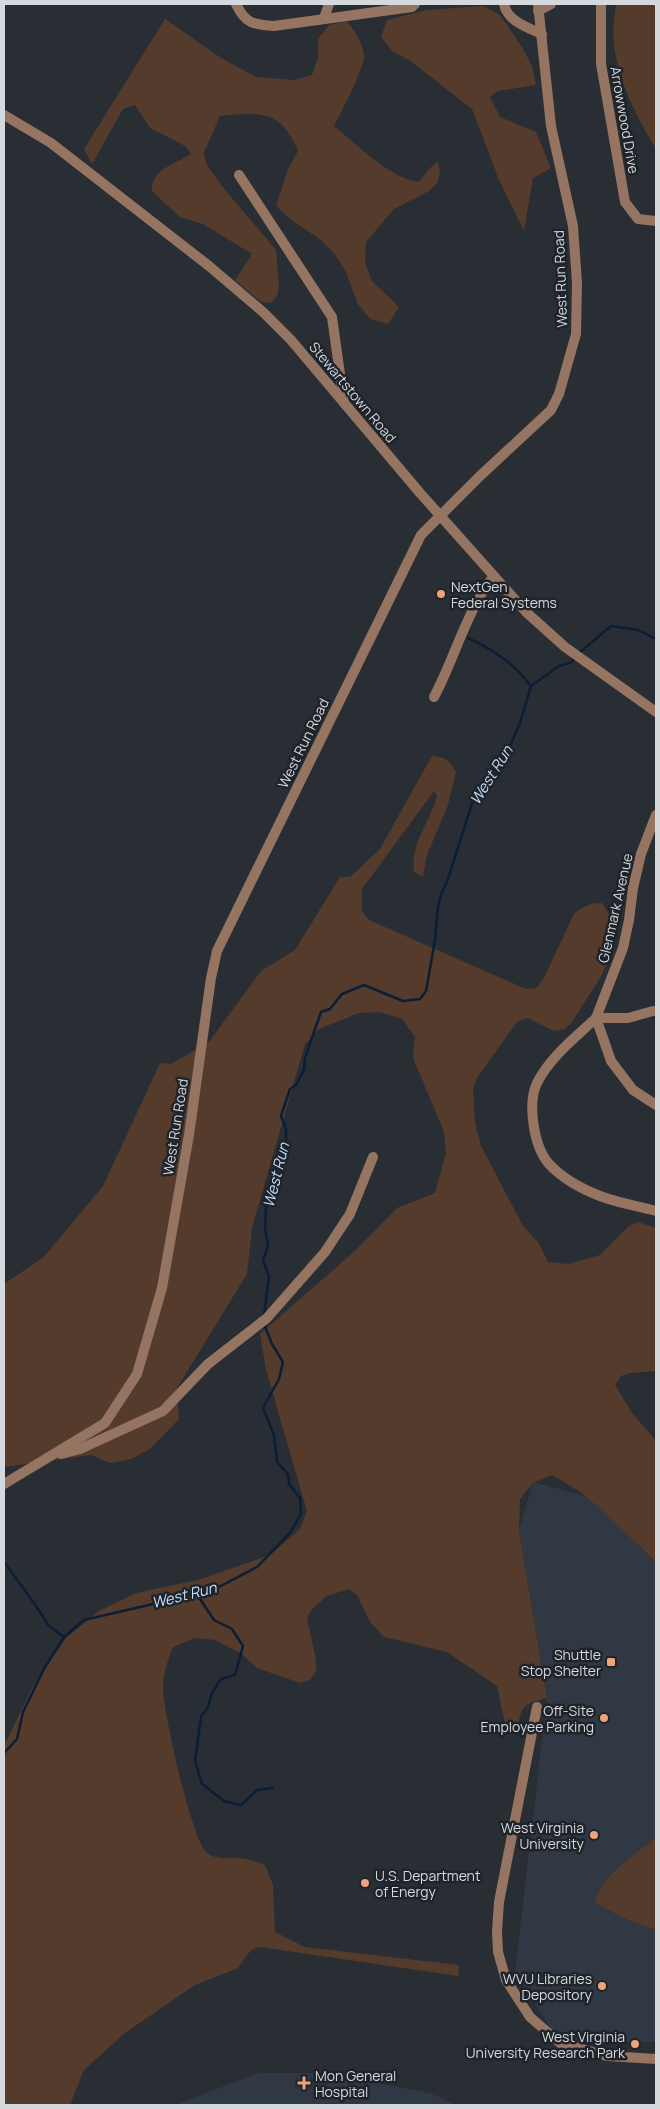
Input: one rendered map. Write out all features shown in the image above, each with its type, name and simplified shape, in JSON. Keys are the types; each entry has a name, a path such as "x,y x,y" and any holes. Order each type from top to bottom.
{"street":[{"path":"236,4 242,16 255,25 274,26 412,7 415,4"},
{"path":"324,18 329,4"},
{"path":"504,4 505,8 520,25 542,34"},
{"path":"538,7 551,4"},
{"name":"Arrowwood Drive","path":"601,4 601,64 625,202 638,219 656,221"},
{"name":"West Run Road","path":"4,1484 53,1456 105,1422 137,1374 162,1288 189,1135 211,978 217,951 421,535 440,514 551,410 559,394 576,334 577,283 573,226 551,126 538,7"},
{"name":"Stewartstown Road","path":"4,116 51,143 232,285 291,340 344,404 537,623 564,648 656,712"},
{"path":"239,175 332,317 344,404"},
{"path":"434,697 447,672 467,623 486,585 494,576"},
{"name":"Glenmark Avenue","path":"596,1018 623,948 641,854 656,815"},
{"path":"653,1012 628,1018 596,1018 559,1052 536,1084 531,1111 535,1135 548,1163 570,1181 602,1197 656,1211"},
{"path":"596,1018 611,1061 633,1090 656,1105"},
{"path":"53,1456 80,1449 163,1411 208,1364 267,1318 325,1252 350,1214 374,1157"},
{"path":"537,1706 499,1902 498,1952 506,1980 530,2017 560,2043 607,2056 656,2059"}],"shaded area":[{"path":"616,4 656,4 656,149 635,111 619,70 613,37"},
{"path":"483,6 500,15 522,47 532,66 536,85 498,91 490,97 500,117 536,132 551,168 533,178 524,231 499,180 472,109 409,60 392,51 381,37 387,20 427,10"},
{"path":"165,19 221,58 256,77 294,80 312,75 318,57 318,39 329,25 347,21 356,33 363,52 363,63 334,126 374,160 397,175 419,182 431,167 438,162 440,174 437,183 429,191 394,209 366,242 365,263 372,281 399,307 388,324 370,319 358,304 345,270 334,253 321,240 290,219 276,206 288,169 298,151 284,127 276,120 258,114 220,116 204,153 206,164 225,190 276,250 279,286 277,296 271,303 261,302 235,280 252,254 203,224 180,217 152,191 153,184 160,172 191,154 185,146 150,128 135,105 123,109 92,164 84,149"},
{"path":"432,756 447,760 456,772 448,805 427,855 423,877 414,872 415,852 434,806 437,796 434,791 362,889 362,911 369,920 526,989 536,988 543,980 574,914 587,905 602,903 613,921 610,954 602,975 572,1022 565,1029 554,1031 527,1018 517,1022 477,1078 473,1089 475,1123 481,1146 523,1226 538,1242 548,1262 569,1264 600,1255 629,1226 638,1222 656,1228 656,1371 630,1373 621,1376 615,1385 632,1413 656,1441 656,1562 602,1510 579,1491 552,1475 533,1483 520,1499 519,1531 547,1698 532,1702 524,1707 517,1731 507,1733 497,1686 447,1652 384,1637 370,1622 357,1595 349,1589 327,1596 312,1609 307,1618 316,1660 316,1671 310,1680 300,1683 257,1668 242,1654 215,1640 195,1638 173,1647 164,1677 164,1701 179,1773 193,1823 200,1841 206,1852 210,1855 220,1858 242,1858 265,1865 273,1885 275,1932 305,1947 459,1965 458,1976 260,1947 251,1950 238,1968 195,1985 125,2033 84,2070 70,2105 4,2105 4,1746 32,1688 66,1638 99,1611 136,1593 198,1580 270,1555 300,1529 307,1511 266,1370 260,1334 356,1250 397,1208 435,1193 446,1153 444,1132 413,1058 415,1037 402,1019 380,1012 359,1013 319,1029 305,1044 252,1228 247,1274 177,1388 179,1419 150,1449 131,1459 110,1463 91,1455 4,1467 4,1284 44,1257 103,1186 160,1063 171,1064 209,1042 261,971 295,950 340,877 350,877 380,849"},
{"name":"West Virginia University","path":"533,1482 603,1501 656,1551 656,2042 560,2043 515,1972 547,1698 519,1531"},
{"path":"656,1838 656,1930 621,1917 595,1902 598,1892 611,1875 629,1858"},
{"name":"Mon General Hospital","path":"258,2073 323,2073 430,2093 456,2105 175,2105"}],"waterway":[{"name":"West Run","path":"579,653 611,626 638,630 656,639"},
{"name":"West Run","path":"468,638 502,658 517,670 530,685"},
{"name":"West Run","path":"264,1316 269,1276 263,1261 268,1245 265,1228 266,1207 270,1184 286,1147 286,1129 281,1116 290,1089 296,1085 304,1070 305,1058 321,1012 330,1009 342,994 364,985 403,1001 420,999 426,991 441,894 447,882 474,797 490,772 508,751 520,723 531,686 559,666 570,663 576,657"},
{"name":"West Run","path":"4,1753 17,1739 23,1712 45,1667 64,1637 84,1620 221,1586 257,1567 289,1534 301,1514 300,1498 289,1484 288,1474 277,1462 274,1435 263,1408 279,1379 283,1362 272,1344 264,1324"},
{"path":"4,1562 49,1626 64,1637"},
{"path":"196,1593 214,1620 232,1629 243,1646 235,1675 221,1679 212,1693 208,1707 201,1717 195,1761 202,1784 224,1801 241,1805 257,1790 273,1788"}],"place":[{"name":"NextGen Federal Systems","path":"441,594"},
{"name":"Shuttle Stop Shelter","path":"611,1662"},
{"name":"Off-Site Employee Parking","path":"604,1718"},
{"name":"West Virginia University","path":"594,1835"},
{"name":"U.S. Department of Energy","path":"365,1883"},
{"name":"WVU Libraries Depository","path":"602,1986"},
{"name":"West Virginia University Research Park","path":"635,2044"},
{"name":"Mon General Hospital","path":"304,2083"}]}
